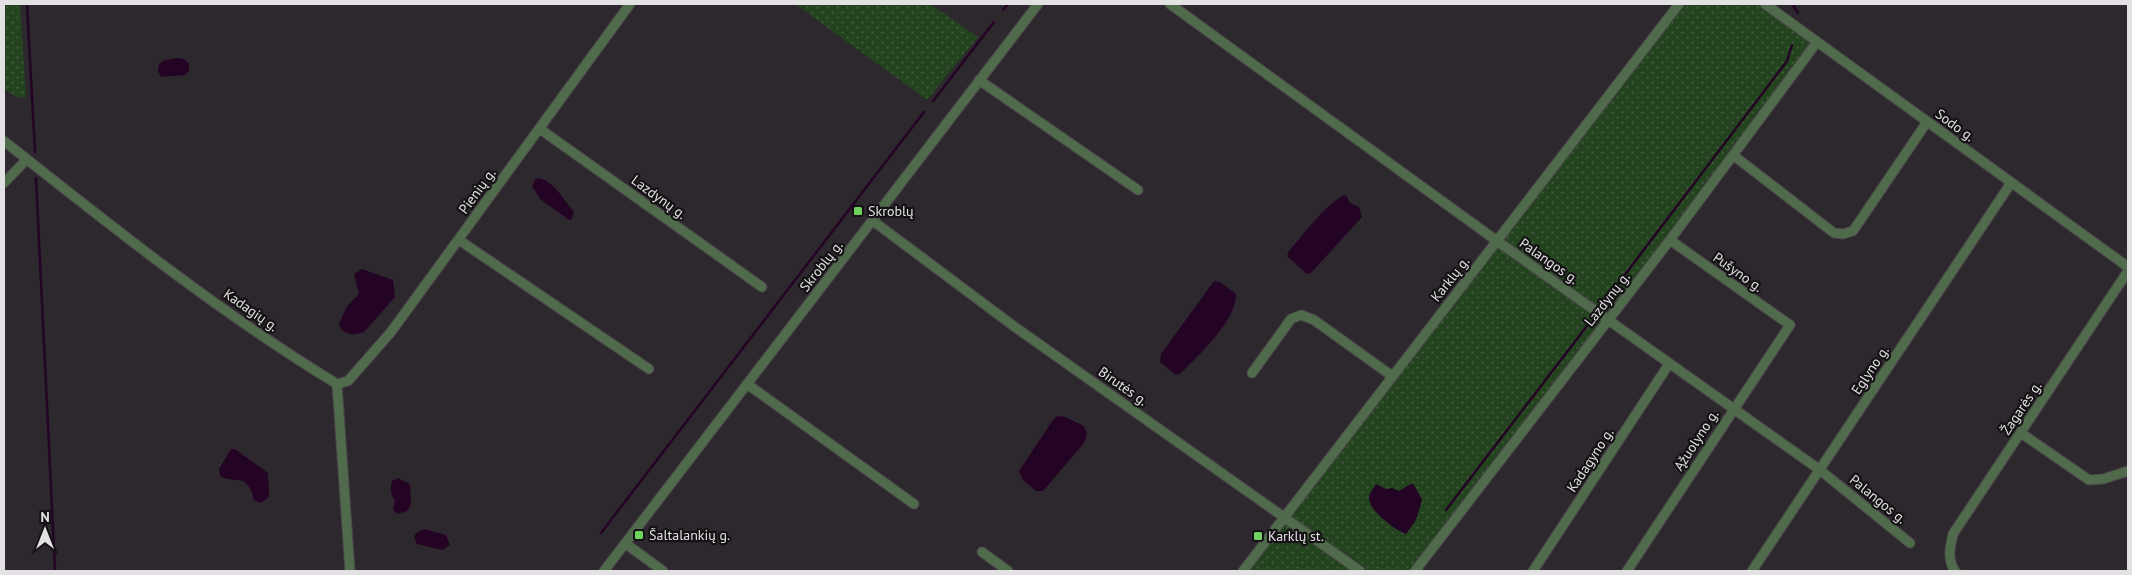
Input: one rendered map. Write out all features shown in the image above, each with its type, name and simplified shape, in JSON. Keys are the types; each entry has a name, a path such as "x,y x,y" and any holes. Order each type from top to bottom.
{"street":[{"name":"Pienių g.","path":"337,384 348,382 391,332 630,4"},
{"name":"Skroblų g.","path":"604,571 1038,4"},
{"name":"Palangos g.","path":"1170,4 1497,241 1820,470 1910,543"},
{"name":"Karklų g.","path":"1243,571 1285,519 1392,376 1679,4"},
{"name":"Sodo g.","path":"1765,4 2128,267"},
{"name":"Lazdynų g.","path":"1415,571 1670,240 1817,42"},
{"path":"979,80 1138,190"},
{"path":"1733,155 1834,233 1843,234 1853,231 1927,122"},
{"name":"Lazdynų g.","path":"540,128 762,287"},
{"name":"Kadagių g.","path":"4,141 136,246 302,363 337,384"},
{"path":"4,183 26,159"},
{"name":"Eglyno g.","path":"1752,571 2011,183"},
{"name":"Birutės g.","path":"873,222 1014,327 1360,571"},
{"path":"459,240 649,369"},
{"name":"Pušyno g.","path":"1670,240 1790,325"},
{"name":"Žagarės g.","path":"1953,568 1950,546 1953,534 2128,271"},
{"path":"1252,372 1291,320 1301,315 1314,320 1392,376"},
{"name":"Ąžuolyno g.","path":"1627,571 1733,408 1790,325"},
{"name":"Kadagyno g.","path":"1533,571 1669,364"},
{"path":"337,384 350,571"},
{"path":"746,384 914,504"},
{"path":"2021,433 2090,480 2103,479 2128,471"},
{"path":"626,544 663,571"},
{"path":"982,552 1008,571"}],"green space":[{"path":"4,4 20,4 26,98 16,97 4,89"},
{"path":"795,4 930,4 978,37 927,100"},
{"path":"1679,4 1765,4 1817,42 1415,571 1243,571"}],"shaded area":[{"path":"184,59 189,64 189,71 185,75 161,77 158,71 159,64 165,60"},
{"path":"538,178 549,183 559,192 574,212 572,219 569,220 540,199 532,186"},
{"path":"1346,195 1350,203 1359,207 1362,217 1311,273 1307,274 1287,256 1289,251 1332,203"},
{"path":"362,269 393,280 395,297 364,332 349,334 339,324 347,306 359,294 354,274"},
{"path":"1214,281 1220,282 1236,294 1235,304 1224,326 1207,347 1181,373 1176,375 1160,362 1161,354"},
{"path":"1057,416 1065,417 1084,426 1087,434 1084,443 1043,491 1036,491 1023,480 1019,471"},
{"path":"231,449 235,449 268,473 268,498 260,503 254,500 245,482 220,476 219,469"},
{"path":"398,478 410,484 411,504 407,511 397,514 393,510 395,501 391,494 391,489 392,481"},
{"path":"1413,483 1422,500 1416,520 1406,534 1389,524 1373,509 1369,496 1376,484 1386,489 1392,488 1399,491"},
{"path":"424,529 446,535 450,545 442,550 417,544 414,537 416,533"}],"waterway":[{"path":"27,4 35,152"},
{"path":"1003,10 1008,4"},
{"path":"1792,4 1798,13"},
{"path":"933,101 994,22"},
{"path":"1602,305 1787,61 1792,45"},
{"path":"601,533 924,112"},
{"path":"36,178 55,571"},
{"path":"1446,510 1590,322"}],"place":[{"name":"Skroblų","path":"858,211"},
{"name":"Šaltalankių g.","path":"639,535"},
{"name":"Karklų st.","path":"1258,536"}]}
